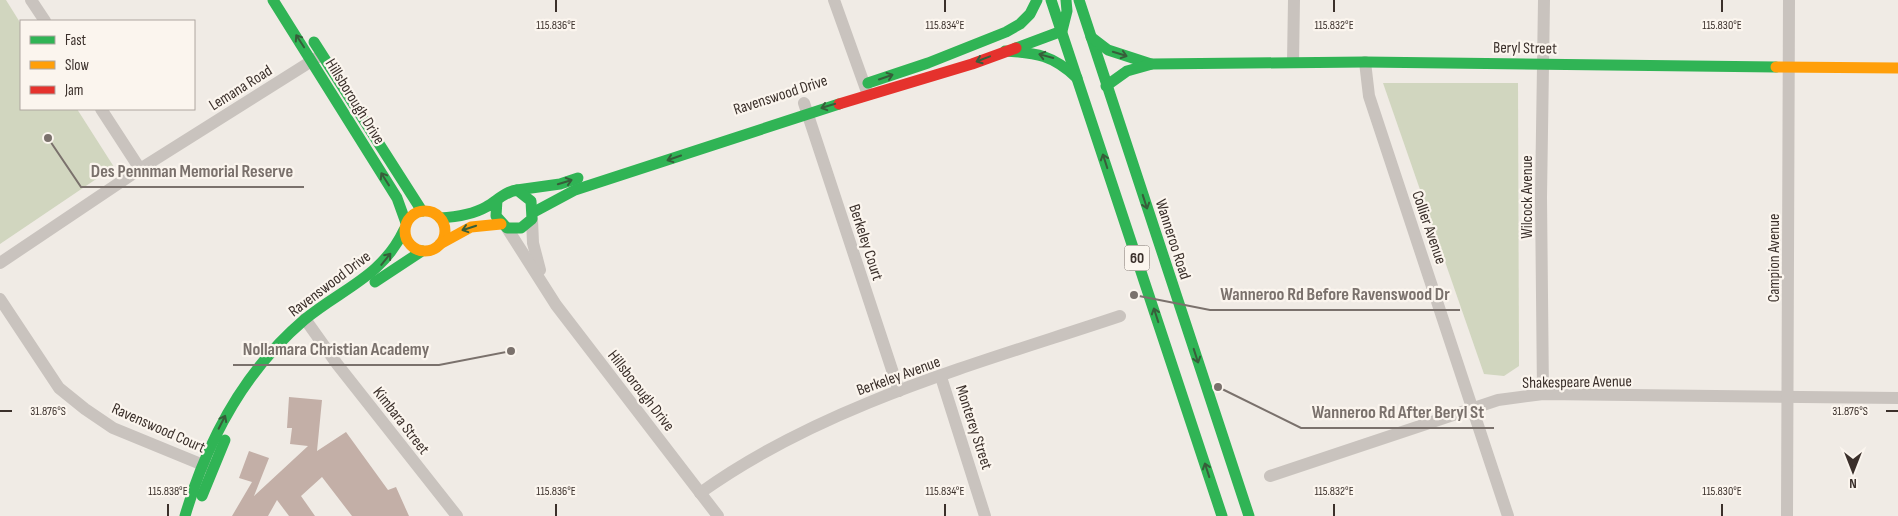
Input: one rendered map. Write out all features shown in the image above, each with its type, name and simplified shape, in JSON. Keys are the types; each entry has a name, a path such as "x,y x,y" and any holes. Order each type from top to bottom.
{"main road":[{"name":"Hillsborough Drive","path":"273,0 317,58 422,211"},
{"path":"287,0 297,16"},
{"name":"Ravenswood Drive","path":"517,190 560,184 866,89 928,62 1006,32 1020,24 1030,14 1037,0"},
{"name":"60","path":"1052,0 1222,516"},
{"path":"1062,31 1067,11 1066,0"},
{"name":"Wanneroo Road","path":"1078,0 1249,516"},
{"name":"Hillsborough Drive","path":"307,31 317,58 397,198 405,227"},
{"name":"Ravenswood Drive","path":"866,89 930,77 1062,31"},
{"name":"Beryl Street","path":"1091,38 1108,50 1152,64"},
{"path":"1005,51 1049,56 1061,61 1078,78"},
{"name":"Beryl Street","path":"1106,86 1128,70 1152,64 1365,62 1898,68"},
{"name":"Ravenswood Drive","path":"533,215 575,190 806,108"},
{"path":"440,218 473,213 497,200 509,190 517,190 530,197 533,215 521,228 471,226 440,244 429,250 422,251 410,244 405,227 410,217 422,211 429,211 440,218 445,233 440,244"},
{"path":"497,200 495,213 504,226"},
{"name":"Ravenswood Drive","path":"185,516 207,466 254,388 308,323 380,267 401,241 405,227"},
{"name":"Ravenswood Drive","path":"308,323 422,251"},
{"name":"Ravenswood Drive","path":"196,516 207,466"}],"street":[{"path":"31,0 44,20"},
{"path":"834,0 866,89"},
{"path":"1293,62 1294,0"},
{"name":"Wilcock Avenue","path":"1543,394 1541,197 1544,0"},
{"name":"Campion Avenue","path":"1787,516 1789,0"},
{"name":"Lemana Road","path":"0,263 140,169 317,58"},
{"name":"Collier Avenue","path":"1365,62 1369,96 1508,516"},
{"name":"Berkeley Court","path":"806,108 900,391"},
{"path":"102,110 140,169"},
{"name":"Hillsborough Drive","path":"533,215 533,243 544,282"},
{"name":"Hillsborough Drive","path":"504,226 544,282 556,305 718,516"},
{"name":"Ravenswood Court","path":"0,298 59,388 113,428 207,466"},
{"name":"Berkeley Avenue","path":"700,493 722,477 826,420 900,391 1120,316"},
{"name":"Kimbara Street","path":"308,323 337,364 457,516"},
{"name":"Monterey Street","path":"941,377 985,516"},
{"name":"Shakespeare Avenue","path":"1270,476 1498,400 1543,394 1898,398"}],"green space":[{"path":"0,0 6,0 20,22 20,110 78,110 114,167 0,244"},
{"path":"1383,83 1518,83 1519,366 1504,376 1484,374"}],"building":[{"path":"289,397 322,400 317,451 346,432 388,490 396,487 409,516 352,516 322,477 301,496 315,516 289,516 277,500 268,516 232,516 252,482 239,478 249,451 269,458 254,496 308,446 290,444 292,428 287,428"}],"traffic: fast":[{"path":"273,0 397,198 406,223"},
{"path":"868,83 928,63 1006,32 1020,24 1030,14 1037,0"},
{"path":"1051,0 1222,516"},
{"path":"1016,48 1062,31 1067,11 1066,0"},
{"path":"1079,0 1249,516"},
{"path":"1091,37 1108,50 1151,64"},
{"path":"314,42 422,211"},
{"path":"1005,51 1036,54 1060,64 1077,78"},
{"path":"1106,86 1127,71 1152,64 1365,62 1776,67"},
{"path":"534,212 575,190 839,104"},
{"path":"517,190 560,184 578,178"},
{"path":"440,218 470,214 486,207 501,197 508,193 517,190 531,201 532,219 521,228 507,228 496,216 497,200"},
{"path":"185,516 204,461 230,409 245,385 282,340 304,320 360,281 384,260 404,230"},
{"path":"375,282 422,251"},
{"path":"202,496 225,440"}],"traffic: slow":[{"path":"1776,67 1898,68"},
{"path":"421,211 429,211 436,214 442,220 445,231 442,242 436,248 429,251 421,251 414,248 408,242 405,235 405,227 408,220 414,214 421,211"},
{"path":"440,244 471,227 501,224"}],"traffic: jam":[{"path":"839,104 972,64 1016,48"}],"place":[{"name":"Des Pennman Memorial Reserve","path":"48,138"},
{"name":"Wanneroo Rd Before Ravenswood Dr","path":"1134,295"},
{"name":"Nollamara Christian Academy","path":"511,351"},
{"name":"Wanneroo Rd After Beryl St","path":"1218,387"}]}
